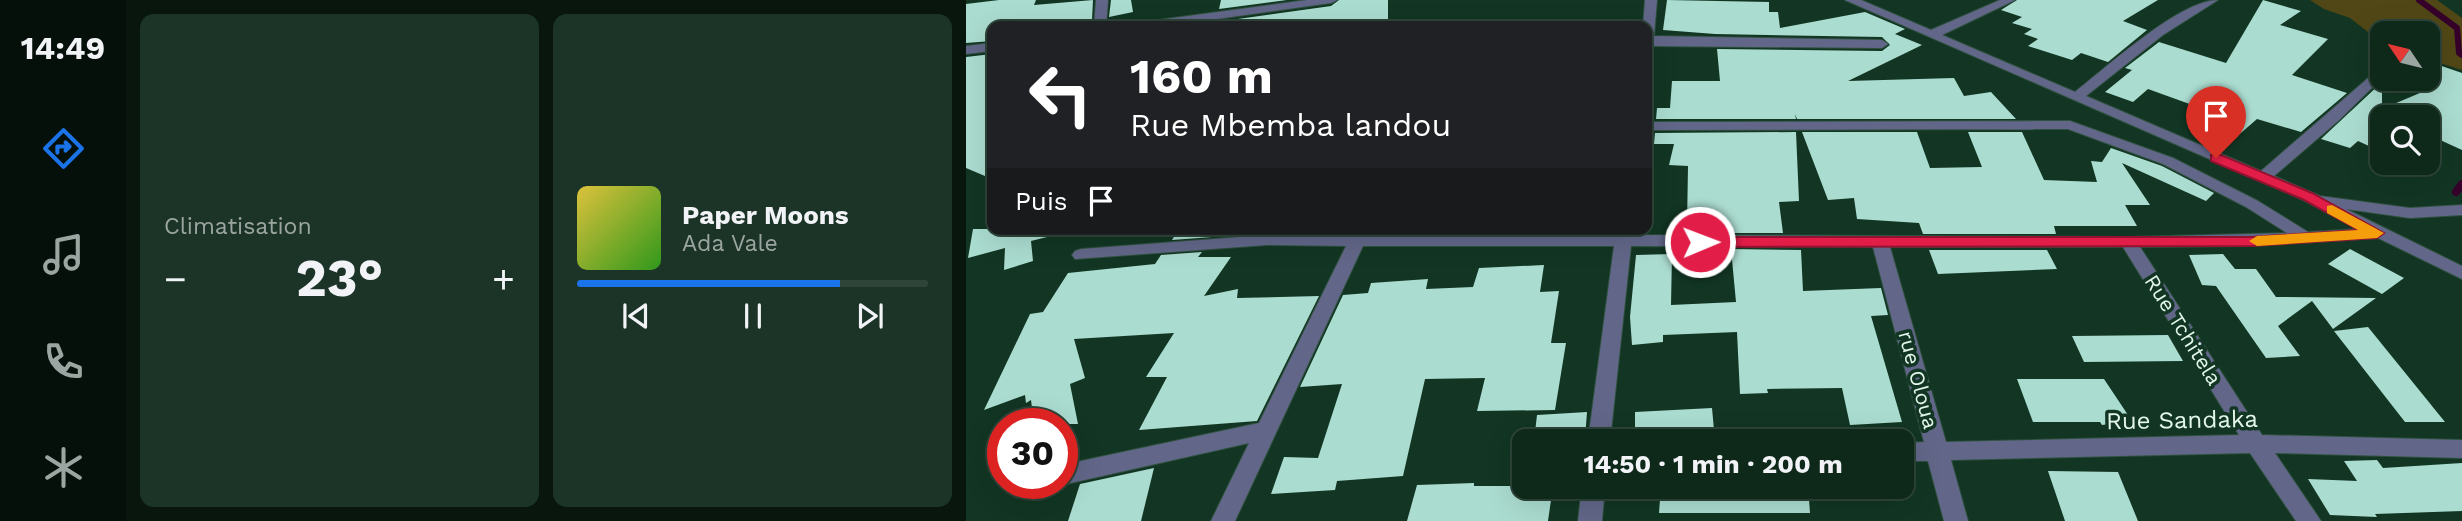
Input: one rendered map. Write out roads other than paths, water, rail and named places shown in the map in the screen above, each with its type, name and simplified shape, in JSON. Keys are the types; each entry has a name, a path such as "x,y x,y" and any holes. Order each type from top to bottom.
{"street":[{"path":"1100,21 1101,0"},
{"path":"1179,21 1331,0"},
{"path":"1649,21 1651,0"},
{"path":"1852,0 2307,196 2462,274"},
{"path":"1933,34 2009,0"},
{"path":"2078,96 2159,32 2212,0"},
{"path":"1652,41 1882,44"},
{"path":"966,50 987,48"},
{"path":"2262,178 2333,118 2370,82"},
{"path":"1652,126 2070,125 2168,161 2252,204 2306,238"},
{"path":"2307,196 2390,212 2441,214 2462,210"},
{"path":"1081,256 1267,240 1356,242 1624,236 2128,243 2306,238 2377,233"},
{"path":"1600,429 1624,236"},
{"name":"rue Oloua","path":"1880,240 1956,521"},
{"path":"1223,521 1356,242"},
{"name":"Rue Tchitela","path":"2128,243 2256,444 2309,521"},
{"path":"1078,471 1266,430"},
{"name":"Rue Sandaka","path":"1914,452 2256,444 2462,449"},
{"path":"1590,521 1593,499"}],"waterway":[{"path":"2419,0 2457,28 2459,53 2462,55"},
{"path":"2456,192 2462,184"}]}
